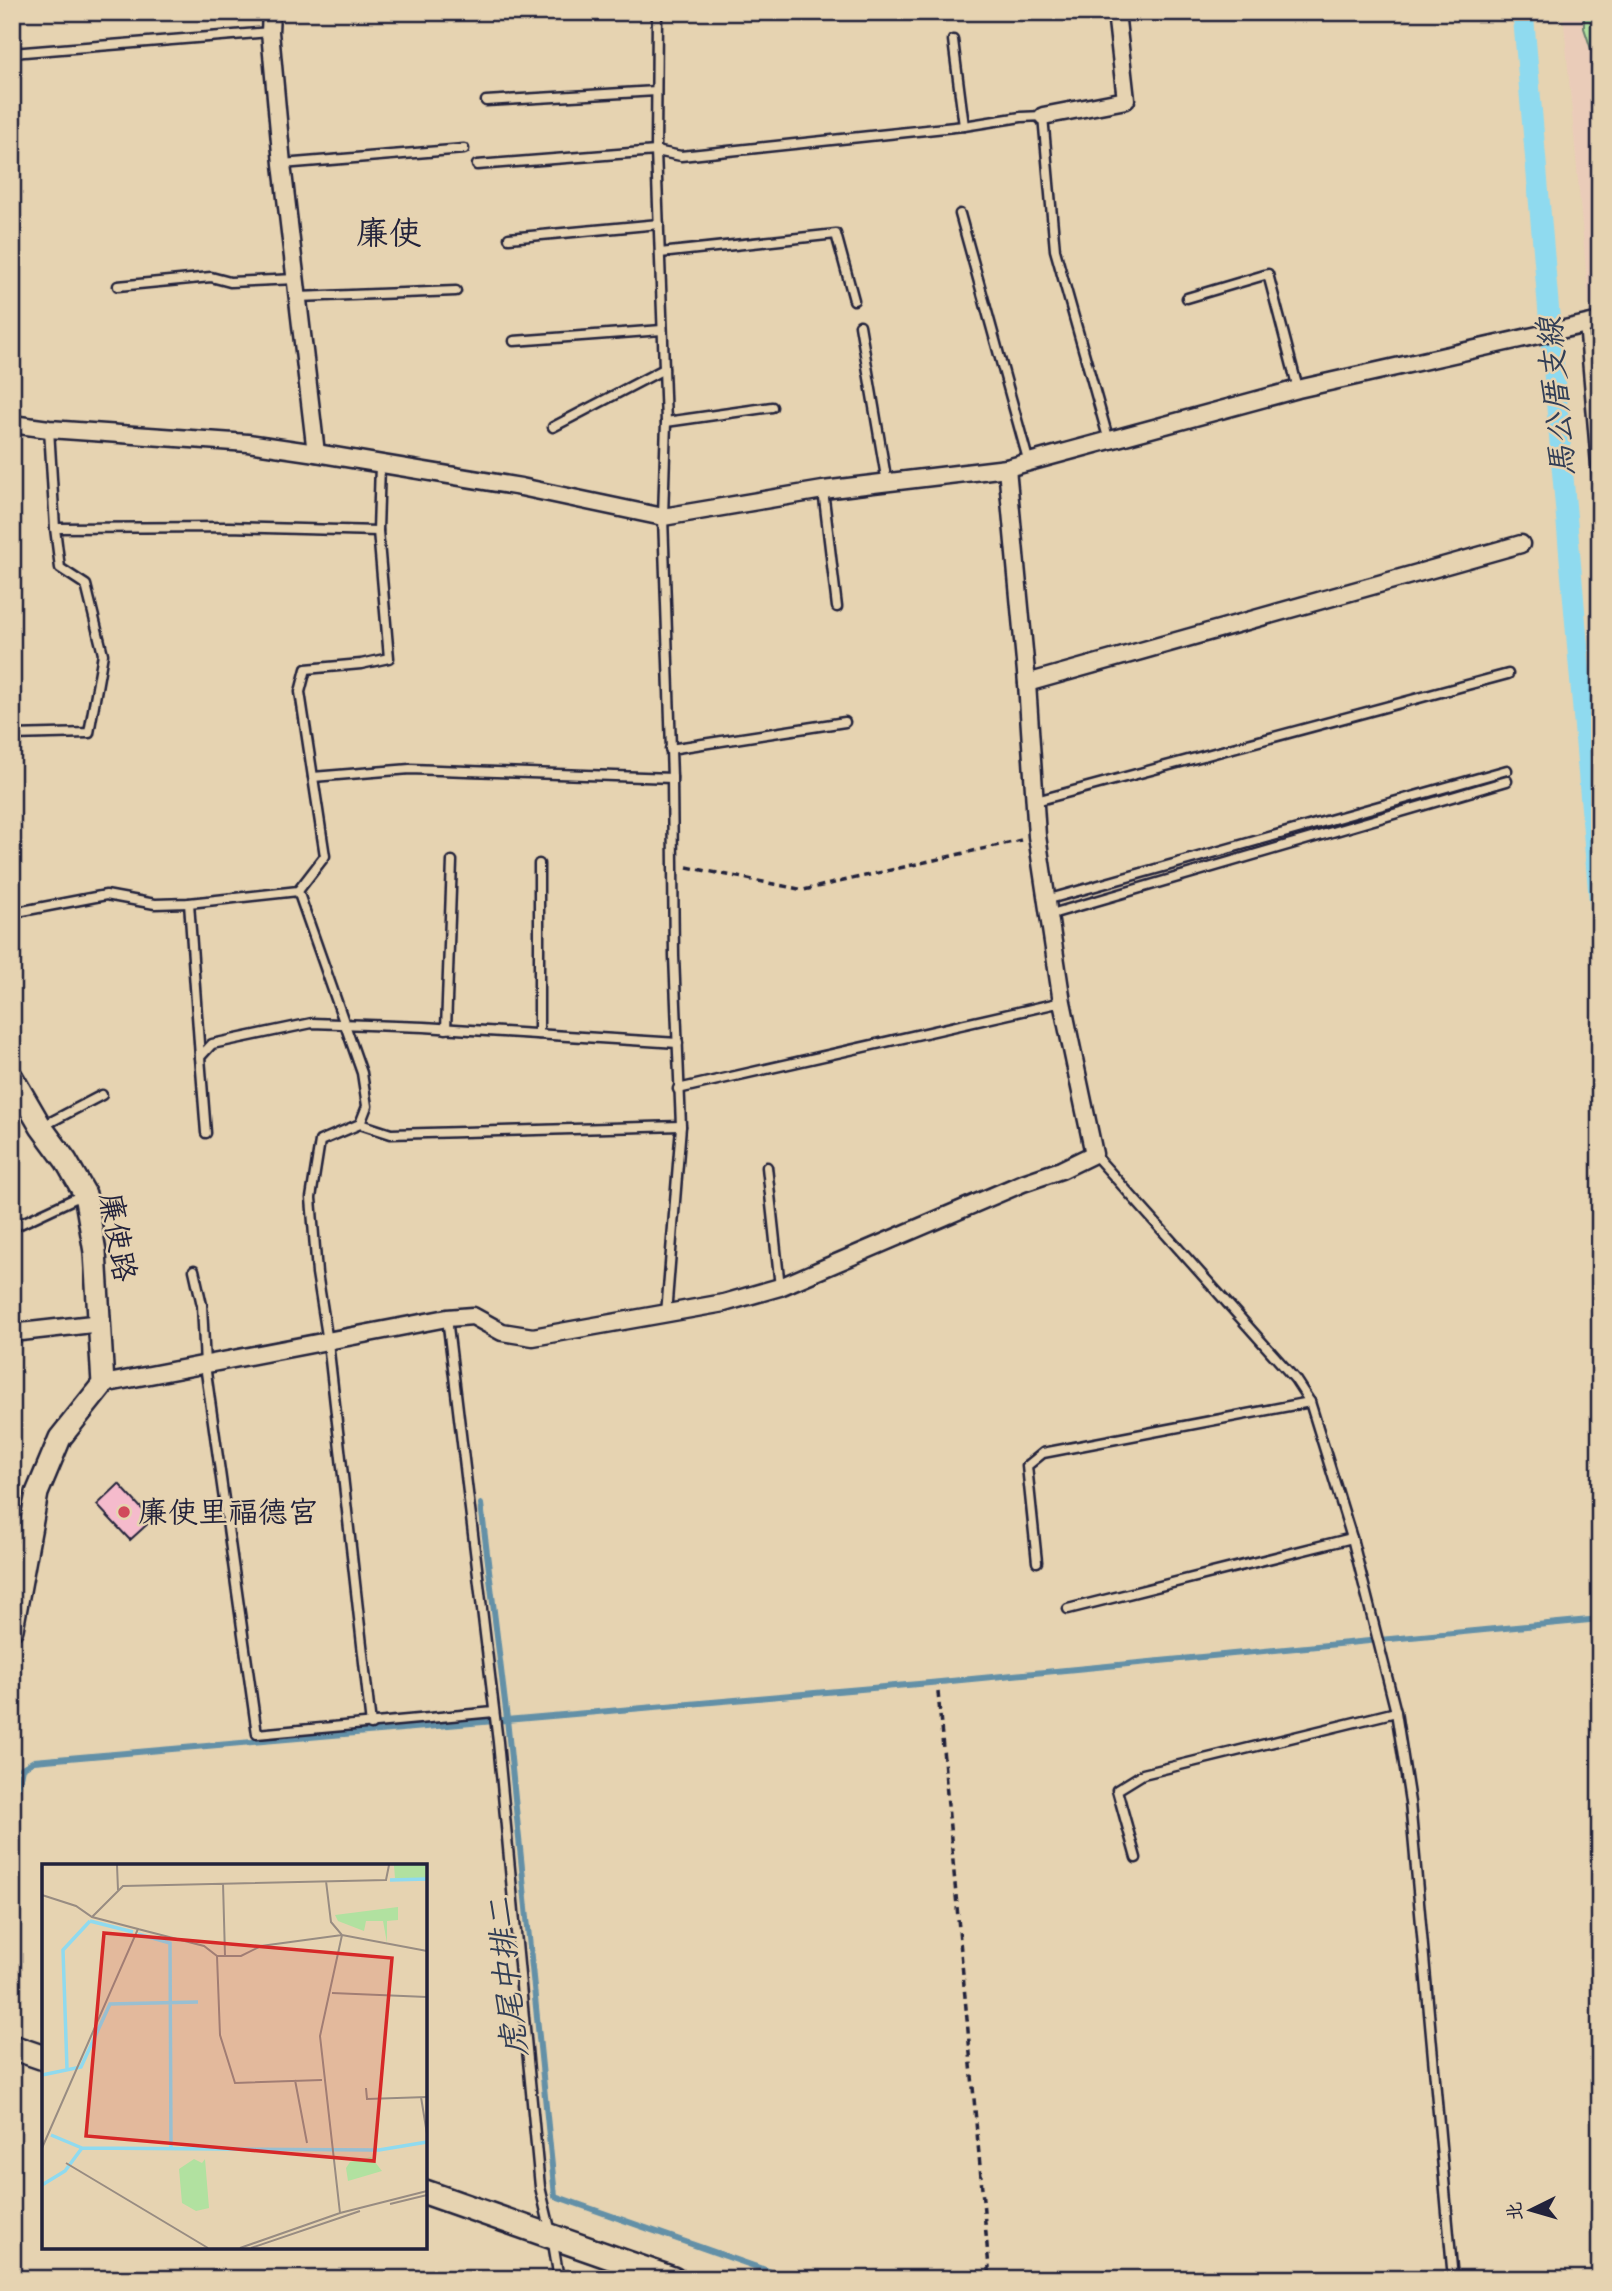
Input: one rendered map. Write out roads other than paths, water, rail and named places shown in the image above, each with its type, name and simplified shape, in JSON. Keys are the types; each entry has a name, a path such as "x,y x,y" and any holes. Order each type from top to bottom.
{"main road":[{"path":"12,2047 42,2057"},
{"path":"427,2193 673,2279"}],"street":[{"path":"271,12 270,32 282,164 316,453"},
{"path":"1043,116 1126,100 1116,12"},
{"path":"12,424 248,443 521,488 663,517 823,490 1007,468 1298,389 1585,324"},
{"path":"12,1629 37,1493 60,1438 103,1384 447,1318 473,1316 502,1332 533,1337 724,1303 780,1287 1094,1154 1062,1002 1037,836 1027,683 1007,468"},
{"path":"1027,683 1521,544"},
{"name":"廉使路","path":"12,1077 85,1194 95,1252 103,1384"},
{"path":"12,1333 101,1323"}],"lane":[{"path":"657,12 656,151 666,422 663,517 681,1126 666,1314"},
{"path":"12,53 270,32"},
{"path":"953,40 964,126"},
{"path":"486,101 656,91"},
{"path":"478,164 656,151 681,156 1043,116 1055,250 1110,441"},
{"path":"282,164 464,149"},
{"path":"960,214 1029,463"},
{"path":"509,238 659,224"},
{"path":"660,253 836,234 854,300"},
{"path":"1187,298 1268,274 1298,389"},
{"path":"118,286 211,277 230,282 296,279"},
{"path":"298,297 456,291"},
{"path":"1585,324 1600,512"},
{"path":"860,325 887,483"},
{"path":"514,341 662,330"},
{"path":"553,427 664,369"},
{"path":"666,422 772,407"},
{"path":"12,735 89,733 103,654 86,585 60,568 49,429"},
{"path":"12,913 106,895 155,904 298,891 325,856 300,692 306,669 361,664 389,658 378,531 380,464"},
{"path":"823,490 836,607"},
{"path":"55,528 229,527 378,531"},
{"path":"1035,801 1508,674"},
{"path":"670,750 845,722"},
{"path":"313,777 410,769 672,778"},
{"path":"1047,908 1507,770"},
{"path":"1047,908 1507,781"},
{"path":"446,1029 452,861"},
{"path":"539,864 539,1034"},
{"path":"298,891 362,1073 367,1106 360,1124"},
{"path":"189,903 206,1133"},
{"path":"678,1089 1062,1002"},
{"path":"200,1057 212,1044 312,1023 678,1043"},
{"path":"41,1127 102,1095"},
{"path":"371,1725 328,1342 317,1273 311,1198 320,1141 360,1124 391,1134 681,1126"},
{"path":"1094,1154 1295,1379 1310,1402 1352,1538 1396,1712 1410,1802 1453,2279"},
{"path":"767,1167 780,1287"},
{"path":"18,1225 85,1194"},
{"path":"194,1270 202,1305 205,1365 257,1734 494,1712"},
{"path":"447,1318 494,1712 540,2187 559,2279"},
{"path":"1037,1562 1027,1466 1043,1453 1310,1402"},
{"path":"1068,1609 1352,1538"},
{"path":"1136,1858 1117,1790 1143,1774 1396,1712"}],"waterway":[{"name":"馬公厝支線","path":"1523,12 1600,907"},
{"name":"虎尾中排二","path":"481,1504 507,1719 555,2196 791,2279"},
{"path":"12,1817 22,1768 34,1761 930,1683 1600,1619"}],"place":[{"name":"廉使里福德宮","path":"124,1512"}],"district":[{"name":"廉使","path":"389,232"}]}
